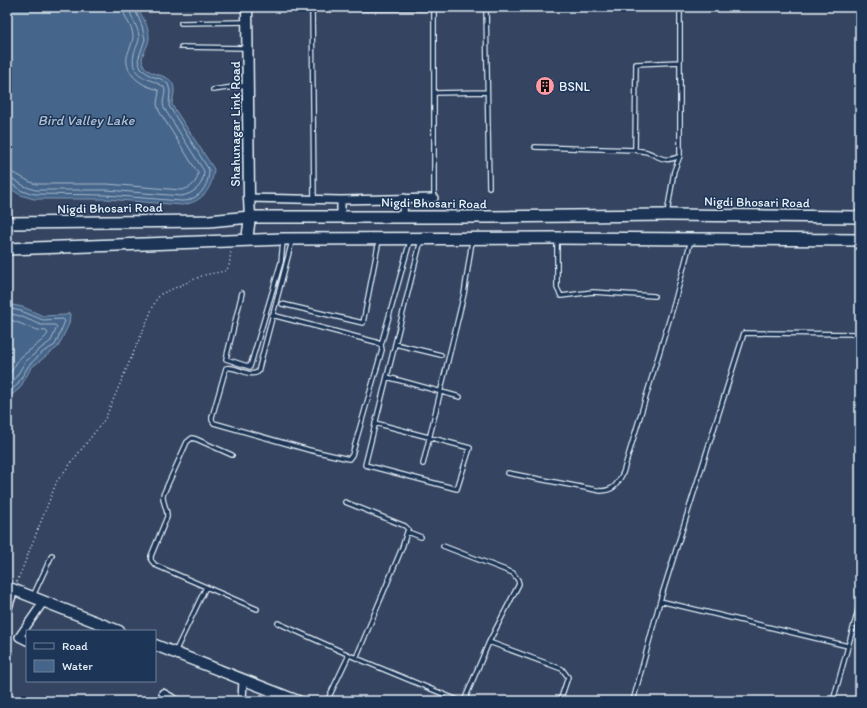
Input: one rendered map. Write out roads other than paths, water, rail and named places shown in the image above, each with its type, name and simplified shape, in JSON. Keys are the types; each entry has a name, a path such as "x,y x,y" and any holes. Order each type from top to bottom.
{"main road":[{"name":"Nigdi Bhosari Road","path":"7,223 209,221 250,217 341,216 488,217 667,215 860,217"},
{"path":"7,249 288,239 557,238 860,240"}],"street":[{"name":"Shahunagar Link Road","path":"247,7 250,217 247,240"},
{"path":"249,198 314,200 434,198"},
{"path":"404,198 404,216"},
{"path":"341,200 341,216"},
{"path":"7,611 11,588 116,630"},
{"path":"26,640 19,637 44,601"},
{"path":"156,645 298,701"},
{"path":"242,701 243,680"},
{"path":"163,693 177,701"}],"lane":[{"path":"667,215 674,171 680,156 680,7"},
{"path":"314,200 312,8 486,8 489,187"},
{"path":"434,8 434,198"},
{"path":"181,23 247,22"},
{"path":"182,47 248,48"},
{"path":"635,150 636,64 680,62"},
{"path":"213,90 248,85"},
{"path":"434,93 487,92"},
{"path":"535,147 635,150 646,152 667,160 680,156"},
{"path":"557,238 557,288 561,296 593,292 654,296"},
{"path":"288,239 258,372 254,374 228,367 224,370 212,420 214,423 309,450 349,459 352,455 378,365 382,350 381,345 416,239"},
{"path":"242,293 226,359 250,367 288,239"},
{"path":"282,304 363,323 379,239"},
{"path":"376,423 470,448 457,489 365,465 395,344 416,239"},
{"path":"423,464 464,294 473,239"},
{"path":"508,473 602,491 612,489 618,483 623,472 674,304 691,240"},
{"path":"272,314 376,342 381,345"},
{"path":"633,701 660,601 744,333 860,334"},
{"path":"395,344 441,355"},
{"path":"387,377 460,396"},
{"path":"232,455 196,439 192,438 187,442 163,495 163,502 167,517 151,556 151,560 155,565 257,609"},
{"path":"345,502 405,526 408,529 356,658"},
{"path":"408,532 421,537"},
{"path":"443,546 513,573 519,584 489,642 464,701"},
{"path":"33,597 52,556"},
{"path":"174,653 206,587"},
{"path":"660,601 848,646"},
{"path":"834,701 860,603"},
{"path":"278,623 356,658 460,701"},
{"path":"489,642 562,669 568,677 560,701"},
{"path":"328,701 349,655"}],"water":[{"name":"Bird Valley Lake","path":"7,7 137,7 145,22 149,35 142,62 147,70 171,81 174,86 172,105 214,169 211,183 205,194 195,201 182,205 106,199 34,199 20,195 7,186"},
{"path":"7,304 23,307 43,316 70,314 69,324 58,347 31,368 20,388 7,399"}],"place":[{"name":"BSNL","path":"545,86"}]}
